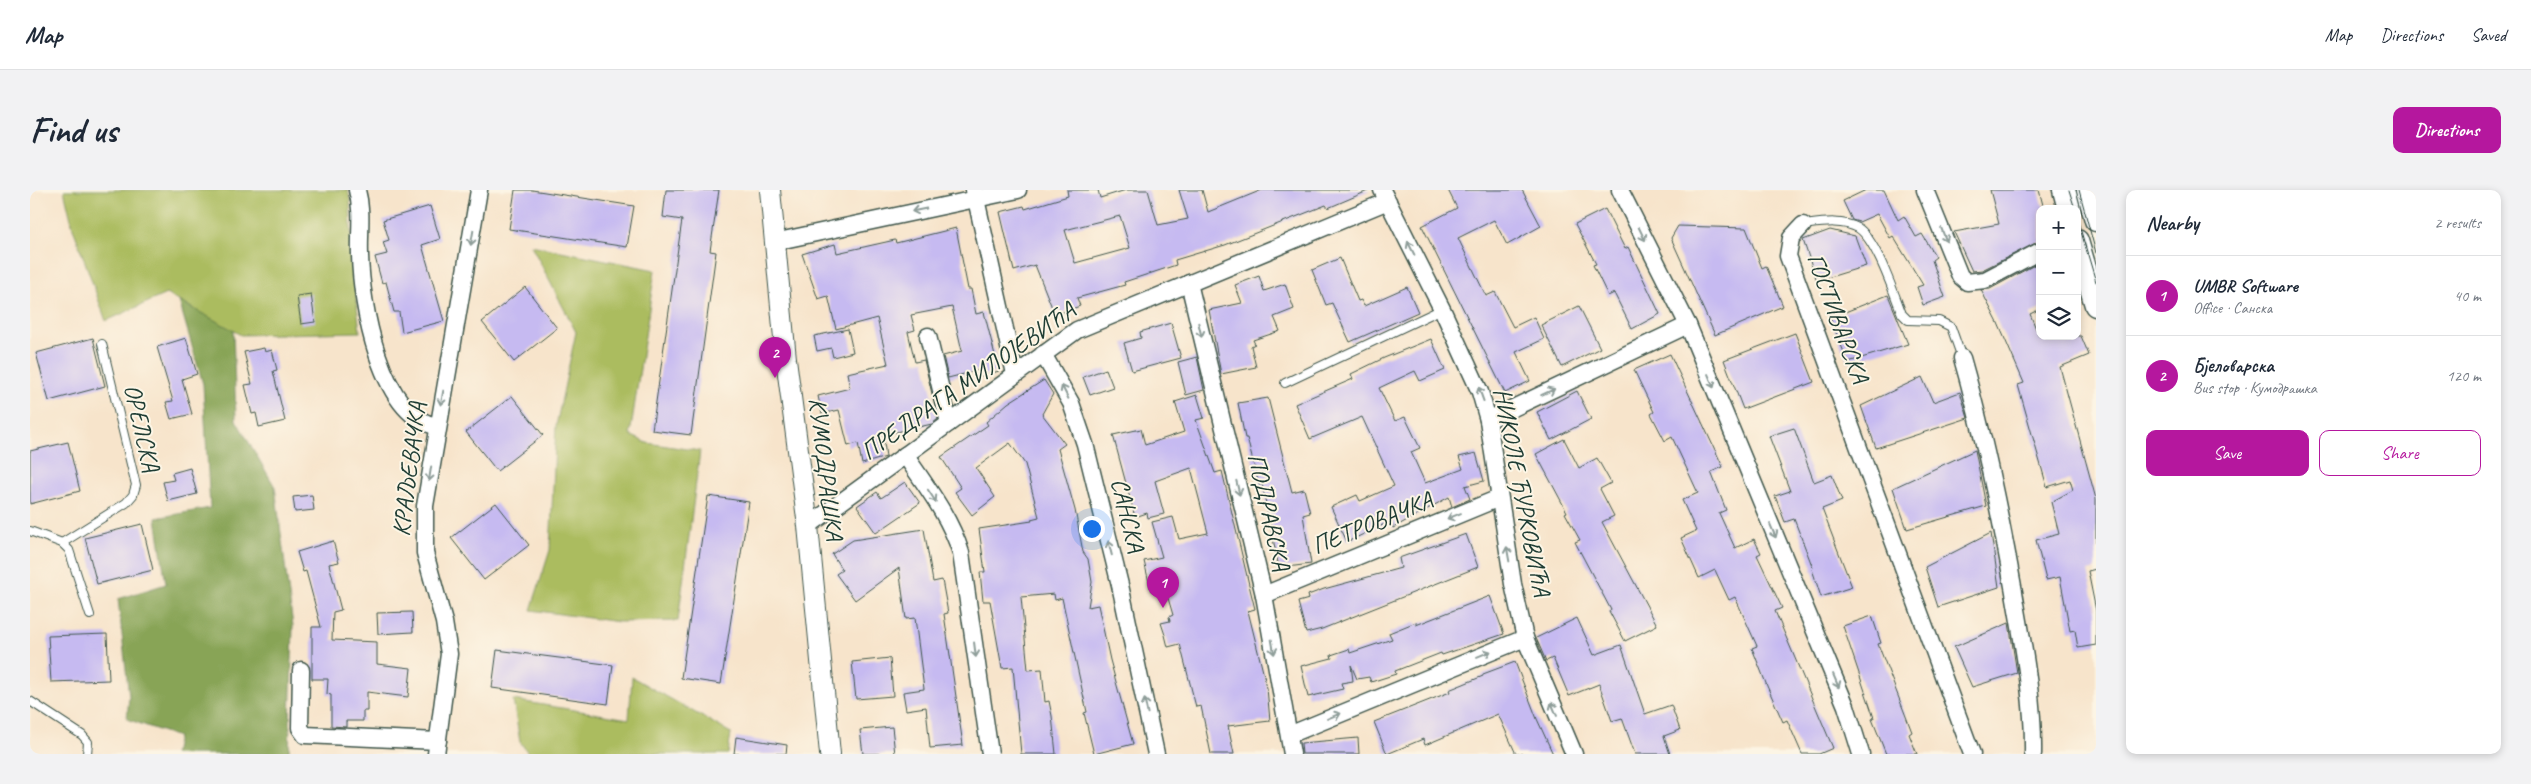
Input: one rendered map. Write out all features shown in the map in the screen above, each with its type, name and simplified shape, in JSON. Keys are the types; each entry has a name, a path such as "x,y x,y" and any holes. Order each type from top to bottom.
{"main road":[{"path":"2064,190 2068,205"},
{"path":"2088,190 2096,220"},
{"path":"2080,250 2096,305"}],"street":[{"path":"357,190 362,214 360,254 362,284 367,314 387,381 411,414 426,424 437,426"},
{"name":"КРАЉЕВАЧКА","path":"437,748 449,654 444,622 425,553 423,530 437,426 479,190"},
{"name":"КУМОДРАШКА","path":"770,190 786,359 808,526 830,754"},
{"path":"774,242 974,194 1018,190"},
{"path":"1620,190 1688,325 1846,706 1861,754"},
{"path":"1925,190 1960,276 1967,282 1985,280 2036,253"},
{"path":"974,194 1014,374"},
{"name":"ПРЕДРАГА МИЛОЈЕВИЋА","path":"808,526 1014,374 1092,322 1189,283 1385,196"},
{"name":"НИКОЛЕ ЂУРКОВИЋА","path":"1385,196 1442,310 1480,392 1488,420 1516,603 1525,638 1574,754"},
{"name":"ГОСТИВАРСКА","path":"1803,225 1791,238 1788,256 1972,754"},
{"name":"ПОДРАВСКА","path":"1189,283 1264,595 1292,754"},
{"path":"1488,420 1688,325"},
{"path":"928,336 949,422"},
{"name":"САНСКА","path":"1043,354 1070,403 1085,444 1120,585 1156,754"},
{"name":"ГОСТИВАРСКА","path":"1962,358 1987,451 2008,555 2029,686 2033,754"},
{"path":"905,455 947,519 956,536 961,552 990,754"},
{"name":"ПЕТРОВАЧКА","path":"1264,595 1499,498"},
{"path":"1289,735 1525,638"},
{"path":"301,670 300,728 306,735 437,748"}],"lane":[{"name":"ГОСТИВАРСКА","path":"1803,225 1841,223 1858,228 1878,254 1902,314 1908,320 1938,321 1951,327 1962,358"},
{"path":"1285,383 1442,310"},
{"name":"ОРЕЛСКА","path":"62,543 126,503 133,496 136,485 102,344"},
{"path":"30,531 62,543 69,550 90,615"},
{"path":"30,701 82,735 88,742 87,754"}],"green space":[{"path":"64,190 348,190 352,261 360,332 241,335 166,294 106,321 73,228"},
{"path":"531,245 655,270 630,435 647,443 700,451 678,621 619,622 531,610 550,550 556,426 576,332"},
{"path":"179,301 233,330 236,420 275,487 293,626 289,754 174,754 178,737 127,719 129,696 118,599 166,584 156,518 210,508 203,384"},
{"path":"632,677 731,733 728,754 529,754 520,742 513,700 629,719"}],"building":[{"path":"515,190 532,190 634,206 627,247 509,229"},
{"path":"666,190 719,190 710,251 716,252 691,435 652,430 682,220 663,217"},
{"path":"1067,190 1098,190 1100,198 1126,190 1148,190 1158,225 1188,219 1179,190 1202,190 1208,212 1262,190 1370,190 1328,208 1326,205 1225,245 1175,260 1176,265 1124,282 1125,285 1077,298 1080,306 1055,315 1035,265 1014,271 1000,212 1024,206 1025,209 1068,196","holes":["1120,216 1130,248 1075,263 1065,230"]},
{"path":"1448,190 1522,190 1541,226 1507,245 1494,220 1458,238 1486,296 1495,292 1513,327 1534,317 1544,339 1516,352 1530,381 1505,393 1422,226 1457,208"},
{"path":"1866,190 1884,190 1898,220 1904,216 1916,237 1922,234 1936,257 1932,260 1945,297 1923,305 1917,287 1923,285 1893,236 1890,238 1877,214 1859,222 1852,220 1843,201"},
{"path":"1990,190 2039,190 2043,205 2036,205 2036,243 1982,270 1972,271 1954,232 1999,224"},
{"path":"430,206 440,239 422,245 444,321 402,332 399,312 394,312 386,282 382,283 375,257 387,254 383,242 389,240 383,220"},
{"path":"1605,209 1625,249 1628,247 1660,314 1632,329 1614,293 1608,296 1593,265 1596,264 1575,224"},
{"path":"1678,226 1746,228 1762,268 1766,266 1783,306 1715,335 1671,238"},
{"path":"956,228 968,289 971,289 976,314 984,312 999,371 981,376 980,370 948,378 943,356 962,351 952,307 911,315 915,330 908,332 915,362 924,360 938,419 932,424 883,435 886,457 862,464 858,443 848,446 839,410 822,414 818,396 850,388 847,373 888,364 877,318 836,329 828,296 818,299 802,254 835,244 837,253 895,240 896,243"},
{"path":"1830,230 1855,236 1866,266 1817,281 1803,240"},
{"path":"1340,258 1358,301 1361,300 1364,306 1407,287 1418,312 1350,342 1332,303 1326,305 1312,270"},
{"path":"2036,264 2036,311 2030,314 2036,329 2036,340 2081,340 2081,336 2089,355 2060,367 2096,499 2096,569 2088,571 2096,611 2096,645 2078,648 2075,630 2070,631 2060,577 2046,580 2036,540 2059,534 2051,502 2073,490 2070,480 2047,487 2018,385 2024,383 1998,323 1981,290 1990,289"},
{"path":"1259,276 1264,291 1285,284 1294,309 1274,317 1280,331 1253,340 1255,344 1251,346 1256,367 1221,374 1209,310 1242,303 1235,285"},
{"path":"525,287 557,328 514,362 482,322"},
{"path":"311,294 315,322 301,324 297,296"},
{"path":"1888,295 1908,344 1848,362 1830,318"},
{"path":"1579,306 1600,348 1562,367 1541,325"},
{"path":"1171,323 1181,358 1132,371 1124,343 1141,338 1140,332"},
{"path":"848,329 853,352 833,357 831,348 817,351 814,336"},
{"path":"1795,333 1814,382 1743,409 1724,360"},
{"path":"93,338 105,386 49,401 36,353"},
{"path":"186,338 197,374 182,379 192,414 171,419 166,402 173,401 157,347"},
{"path":"1431,339 1445,370 1420,381 1415,371 1379,388 1395,421 1405,417 1420,448 1411,452 1425,483 1463,469 1459,457 1476,453 1484,481 1465,486 1470,499 1452,507 1449,497 1393,528 1391,521 1347,542 1331,507 1357,495 1360,501 1394,486 1362,417 1310,439 1295,404 1353,379 1351,374 1384,358"},
{"path":"264,348 265,352 272,350 277,370 273,371 285,421 259,427 256,413 252,414 245,385 252,384 244,352"},
{"path":"1670,354 1723,467 1711,472 1726,510 1719,513 1735,548 1754,539 1761,553 1757,555 1782,608 1775,611 1833,748 1819,754 1802,754 1787,720 1783,722 1767,686 1752,648 1757,646 1735,597 1729,600 1715,570 1699,578 1681,538 1696,531 1682,500 1698,493 1672,437 1665,441 1651,414 1654,412 1634,370"},
{"path":"1197,357 1204,390 1186,395 1178,362"},
{"path":"1106,369 1113,387 1090,395 1083,377"},
{"path":"1922,377 1933,402 1960,392 1968,418 1876,448 1861,406"},
{"path":"1044,380 1053,394 1042,414 1065,444 1058,449 1075,510 1083,552 1088,559 1092,582 1088,607 1098,605 1110,660 1133,744 1094,754 1084,713 1087,712 1062,598 1055,600 1054,594 1021,597 1028,670 1042,669 1045,702 1049,701 1056,754 1021,754 1013,667 1002,668 990,601 983,601 980,572 985,572 979,529 1032,521 1031,519 1039,517 1025,464 1010,443 976,468 995,497 972,515 955,492 961,488 941,457 988,425 986,422 1008,403"},
{"path":"1577,391 1591,419 1551,440 1537,412"},
{"path":"1197,395 1204,418 1196,420 1215,473 1222,471 1255,609 1248,611 1267,688 1270,721 1228,726 1234,754 1211,754 1201,706 1196,707 1180,644 1168,647 1161,623 1170,621 1169,617 1173,615 1165,588 1151,591 1144,561 1162,557 1152,522 1173,517 1179,539 1208,533 1191,468 1155,481 1164,514 1148,518 1147,513 1135,517 1113,435 1141,429 1145,445 1184,432 1175,402"},
{"path":"512,396 543,435 497,471 466,432"},
{"path":"1268,398 1292,492 1304,489 1310,513 1303,515 1311,564 1279,568 1262,484 1259,485 1247,438 1245,438 1238,403"},
{"path":"1794,428 1814,482 1832,475 1842,501 1822,509 1852,587 1821,597 1813,568 1794,519 1785,522 1775,496 1790,491 1769,436"},
{"path":"1564,439 1579,468 1597,458 1611,483 1600,489 1614,516 1602,522 1657,625 1625,641 1575,542 1580,540 1565,513 1567,512 1536,454"},
{"path":"68,442 80,491 30,504 30,451"},
{"path":"1975,450 1986,506 1907,529 1893,488"},
{"path":"190,468 197,494 168,501 163,482 174,480 172,473"},
{"path":"905,482 920,503 876,533 857,506 877,492 881,498"},
{"path":"312,495 314,510 295,512 293,497"},
{"path":"708,496 749,502 721,684 681,678"},
{"path":"496,503 529,545 484,580 451,538"},
{"path":"142,524 153,570 97,584 85,538"},
{"path":"924,529 933,582 942,580 948,613 944,614 963,745 930,748 926,707 906,710 903,692 924,689 915,618 906,619 899,568 855,600 836,574 842,570 832,554 853,540"},
{"path":"1991,533 1999,587 1938,607 1925,567"},
{"path":"1466,534 1478,567 1322,629 1306,633 1298,602 1309,599 1308,595 1401,568 1399,558"},
{"path":"333,541 339,562 329,564 341,610 333,612 332,640 377,642 377,664 411,668 408,697 367,692 367,711 363,711 363,721 346,721 346,727 331,726 331,695 327,694 328,679 312,679 312,627 321,627 306,571 303,572 297,552"},
{"path":"1490,596 1504,634 1442,655 1441,653 1395,671 1396,674 1371,682 1369,677 1357,679 1351,665 1353,681 1341,683 1343,689 1308,697 1301,666 1332,658 1331,655 1349,649 1350,653 1392,639 1389,633 1416,622 1416,625"},
{"path":"412,612 413,632 378,634 377,613"},
{"path":"1872,616 1881,643 1878,644 1912,732 1909,734 1917,754 1886,754 1872,719 1874,718 1843,626"},
{"path":"1577,618 1594,655 1621,645 1645,714 1671,705 1680,730 1664,736 1670,754 1635,754 1622,718 1612,721 1599,684 1569,696 1553,658 1546,661 1536,638"},
{"path":"2009,623 2017,673 1972,687 1954,647"},
{"path":"107,634 109,680 51,682 48,636"},
{"path":"497,650 613,665 608,704 492,688"},
{"path":"890,658 893,696 856,699 852,662"},
{"path":"1515,662 1553,754 1516,754 1498,714 1425,745 1423,739 1387,754 1374,722 1450,692 1449,690 1483,676 1483,674"},
{"path":"892,727 895,754 863,754 860,730"},
{"path":"736,737 787,745 786,754 734,754"},
{"path":"1358,738 1359,754 1302,754 1301,743"}],"tram line":[{"path":"2069,190 2074,205"},
{"path":"2079,190 2096,253"},
{"path":"2081,231 2096,282"}],"place":[{"name":"Бјеловарска","path":"775,378"},
{"name":"UMBR Software","path":"1163,608"}]}
